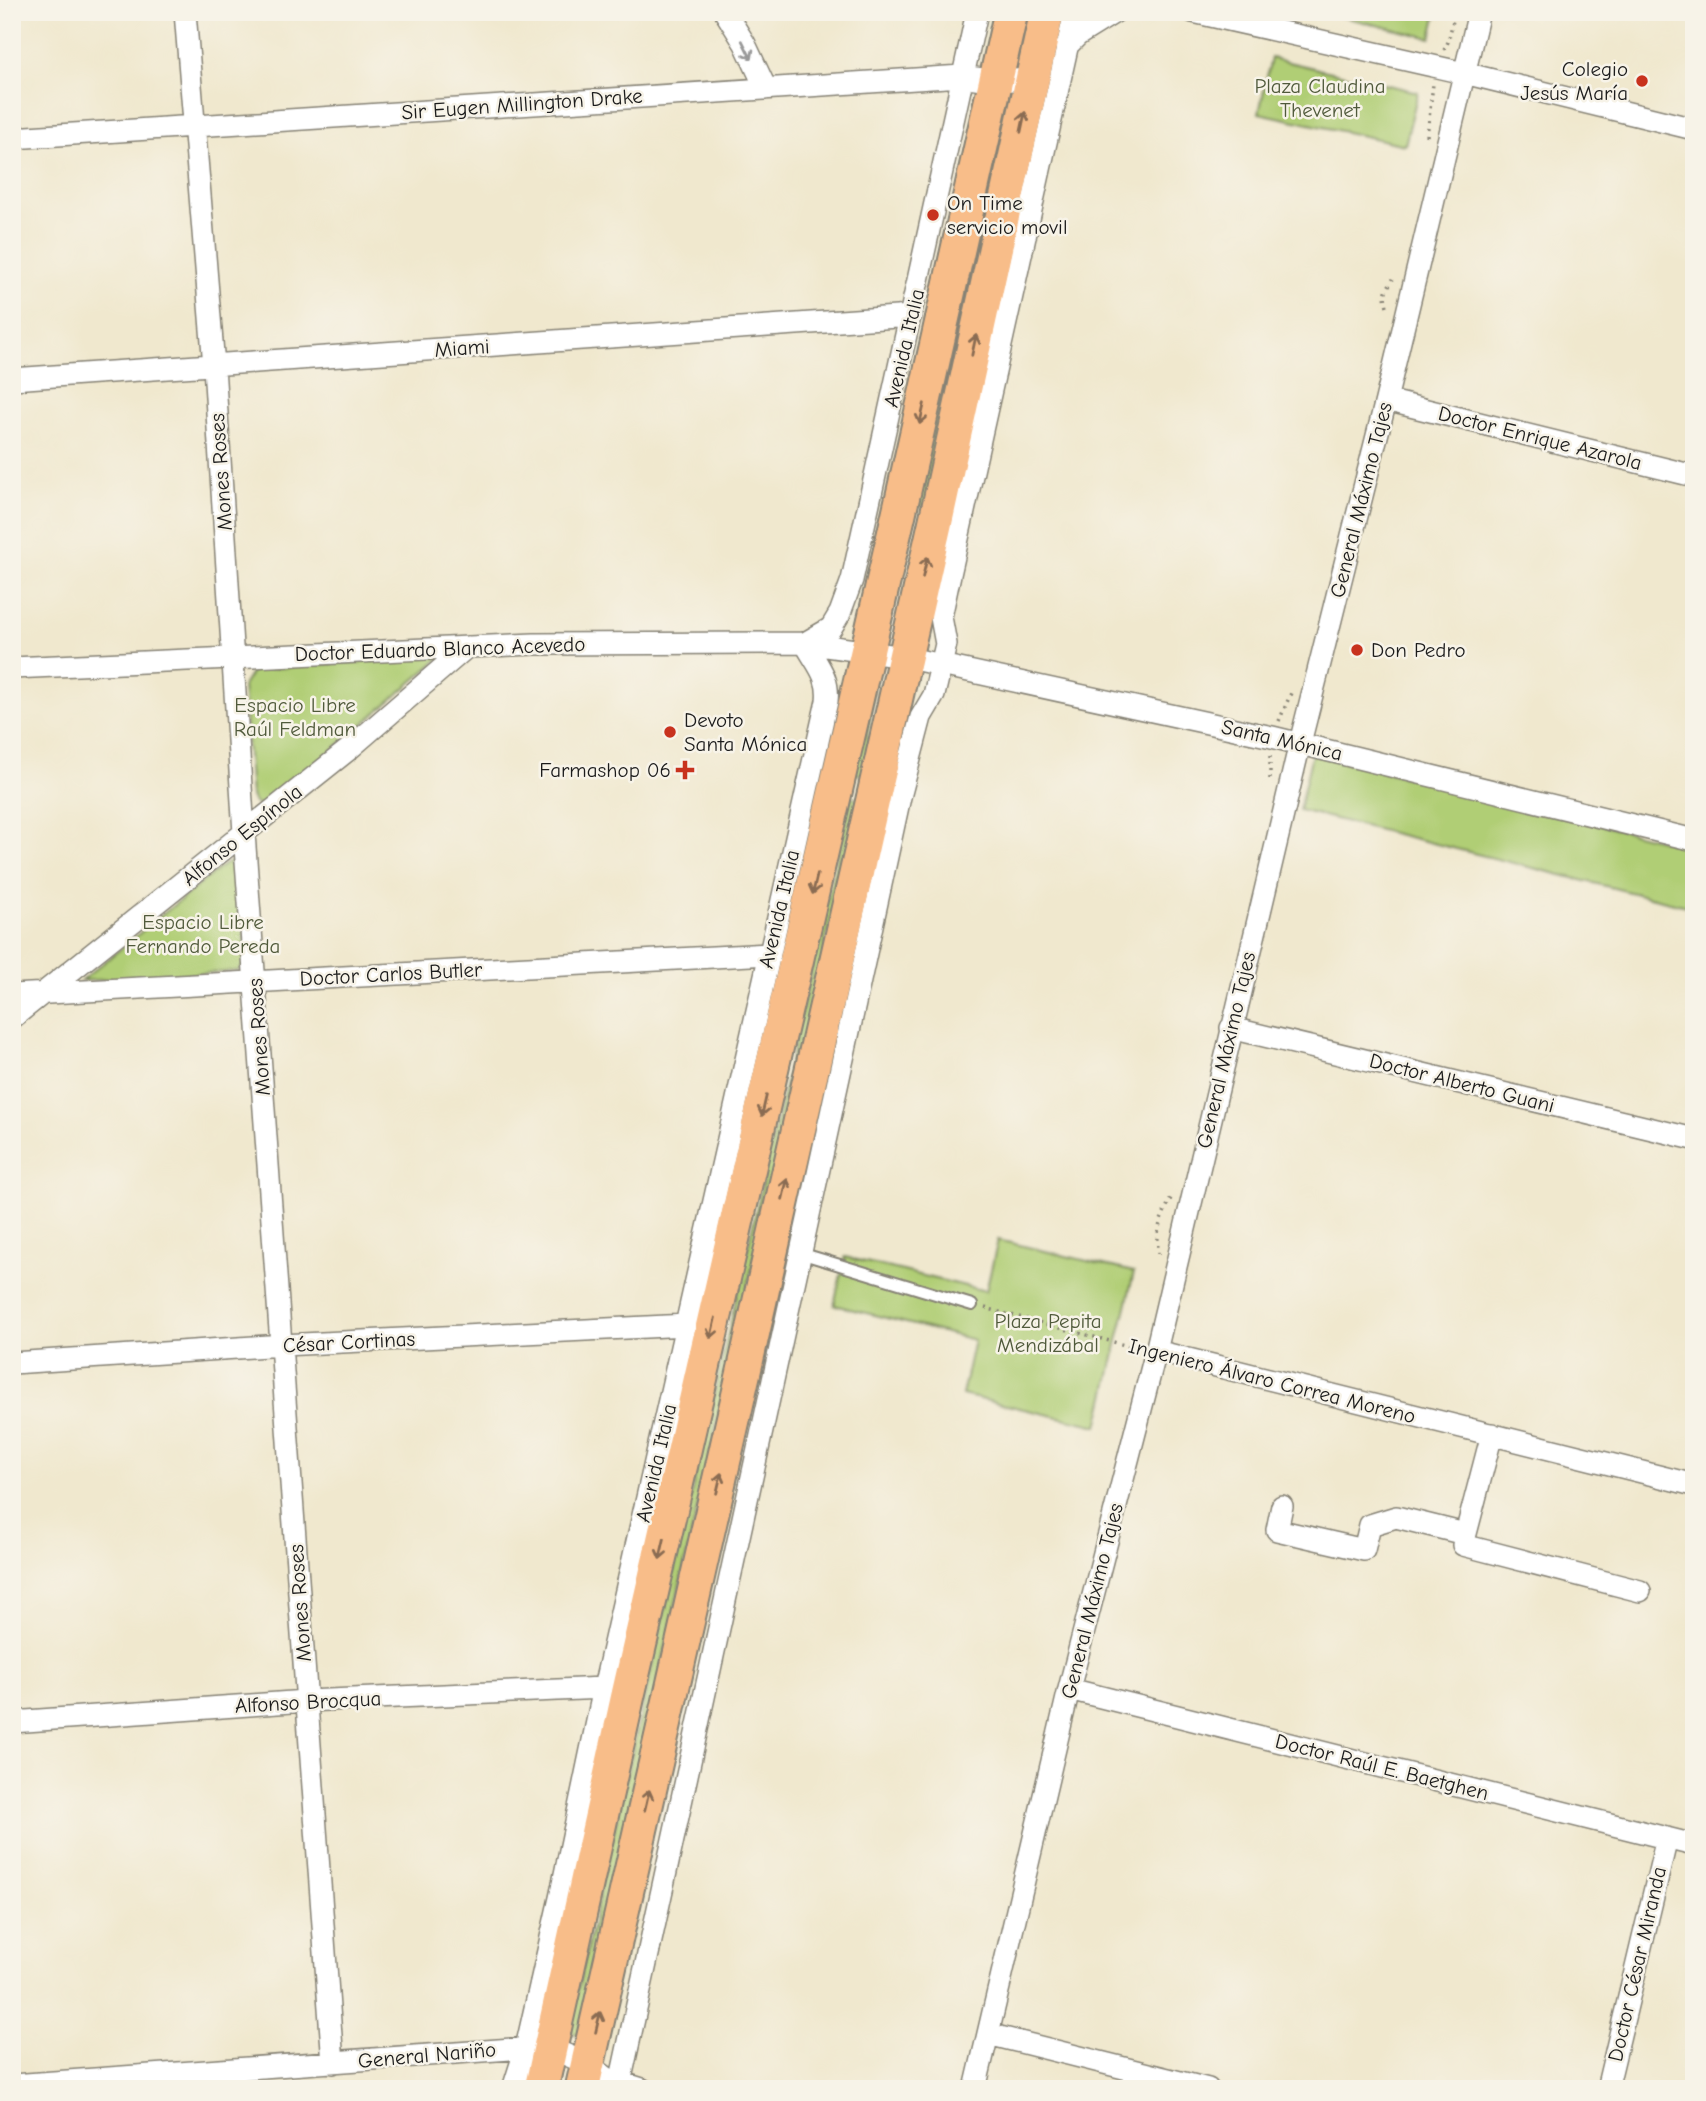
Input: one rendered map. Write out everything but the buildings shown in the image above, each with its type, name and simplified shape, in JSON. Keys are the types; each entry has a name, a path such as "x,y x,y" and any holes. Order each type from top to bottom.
{"main road":[{"name":"Avenida Italia","path":"541,2089 538,2049 628,1695 822,784 860,684 1011,12"},
{"path":"585,2076 786,1250 887,794 904,657 1047,12"},
{"path":"900,513 894,631 895,643 904,657"},
{"path":"868,650 878,682 869,785 887,794"}],"street":[{"name":"Mones Roses","path":"185,12 214,366 244,833 333,2063"},
{"path":"725,12 745,44 766,89"},
{"name":"Avenida Italia","path":"822,784 828,688 825,676 805,643 831,628 840,613 852,580 977,12"},
{"path":"822,784 887,794 921,717 934,695 946,645 942,617 949,579 1075,12"},
{"path":"1032,79 1078,35 1115,12"},
{"path":"1193,12 1464,73 1694,129"},
{"name":"General Máximo Tajes","path":"975,2089 1069,1689 1156,1351 1231,1028 1479,12"},
{"name":"Sir Eugen Millington Drake","path":"12,138 962,76 996,81 1032,79"},
{"name":"Miami","path":"12,379 911,316"},
{"name":"Doctor Enrique Azarola","path":"1386,400 1694,476"},
{"path":"900,513 936,520"},
{"name":"Doctor Eduardo Blanco Acevedo","path":"12,668 534,644 805,643 868,650"},
{"name":"Alfonso Espínola","path":"12,1018 348,750 467,647"},
{"name":"Santa Mónica","path":"868,650 1300,743 1694,840"},
{"name":"Avenida Italia","path":"513,2089 538,2049 604,1688 769,954 810,839"},
{"name":"Doctor Carlos Butler","path":"12,995 769,954"},
{"name":"Doctor Alberto Guani","path":"1231,1028 1694,1139"},
{"path":"620,2083 786,1250"},
{"name":"César Cortinas","path":"12,1363 282,1345 687,1325"},
{"name":"Ingeniero Álvaro Correa Moreno","path":"1156,1351 1694,1485"},
{"path":"1492,1434 1463,1545 1640,1591"},
{"path":"1282,1506 1277,1530 1364,1550 1370,1525 1396,1517 1465,1534"},
{"name":"Alfonso Brocqua","path":"12,1722 306,1701 604,1688"},
{"name":"Doctor Raúl E. Baetghen","path":"1069,1689 1694,1845"},
{"name":"Doctor César Miranda","path":"1607,2089 1667,1838"},
{"path":"988,2034 1208,2089"},
{"path":"538,2049 585,2076 607,2078 642,2089"},
{"name":"General Nariño","path":"12,2085 538,2049"}],"lane":[{"path":"786,1250 972,1304"}],"path":[{"path":"1443,52 1455,12"},
{"name":"Ingeniero Álvaro Correa Moreno","path":"972,1304 1156,1351"}],"green space":[{"path":"1322,12 1437,12 1431,38"},
{"name":"Plaza Claudina Thevenet","path":"1271,58 1418,92 1405,145 1259,113"},
{"path":"1006,109 1011,110 927,505 920,506 916,503"},
{"name":"Espacio Libre Raúl Feldman","path":"429,656 440,658 265,808 254,803 251,796 243,686 253,670"},
{"path":"876,683 868,733 866,773 858,775 855,772"},
{"path":"1312,754 1694,848 1694,908 1299,810"},
{"path":"851,797 858,799 578,2035 572,2033 569,2027"},
{"name":"Espacio Libre Fernando Pereda","path":"234,862 239,864 246,963 238,971 81,981 217,870"},
{"name":"Plaza Pepita Mendizábal","path":"998,1240 1134,1272 1098,1426 962,1395 974,1340 834,1305 845,1257 986,1291"}],"place":[{"name":"Colegio Jesús María","path":"1642,81"},
{"name":"On Time servicio movil","path":"933,215"},
{"name":"Don Pedro","path":"1357,650"},
{"name":"Devoto Santa Mónica","path":"670,732"},
{"name":"Farmashop 06","path":"685,770"}]}
